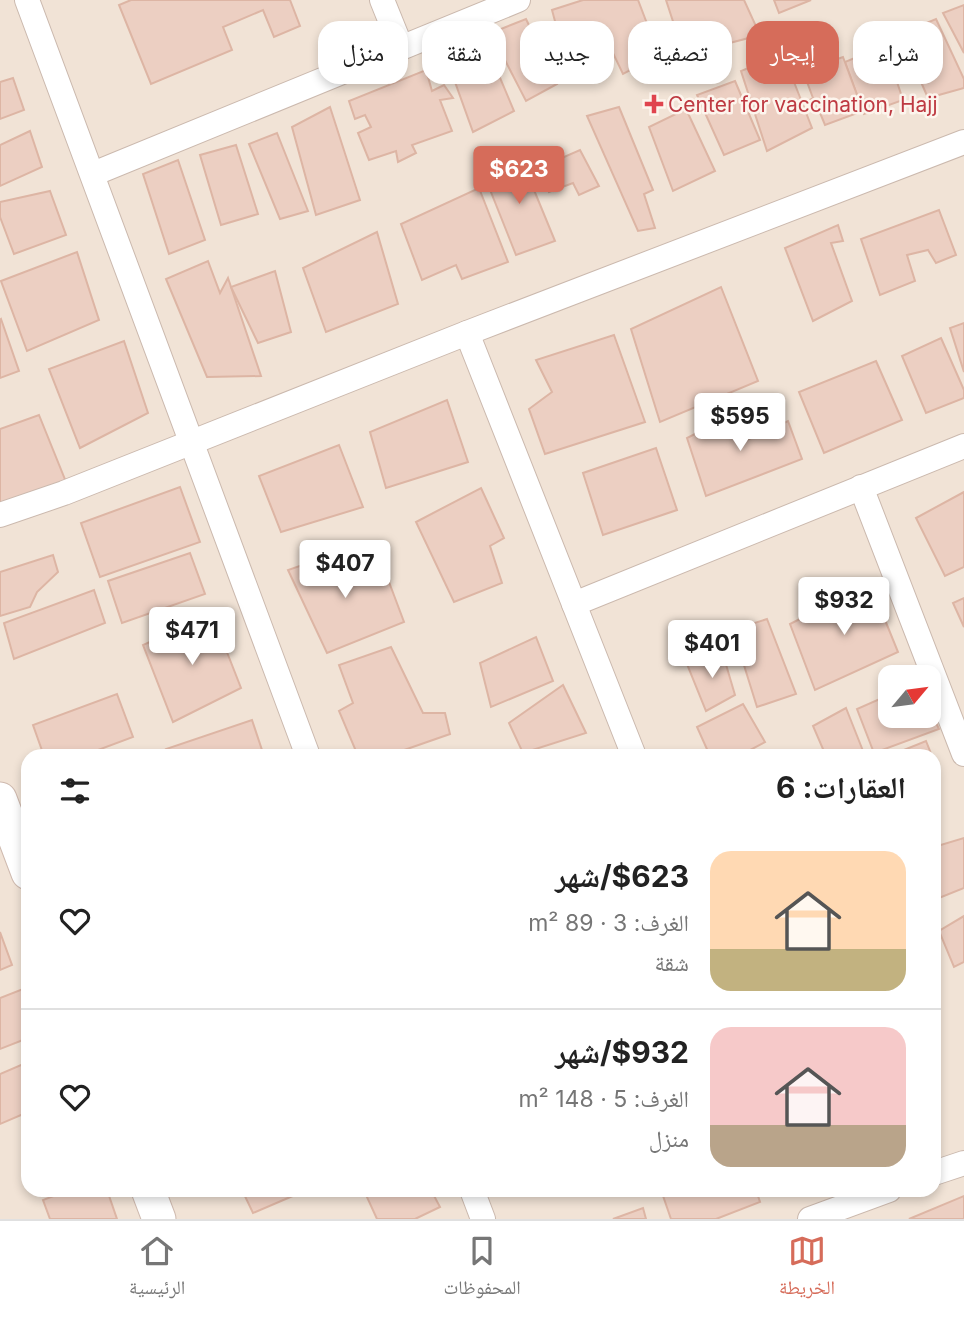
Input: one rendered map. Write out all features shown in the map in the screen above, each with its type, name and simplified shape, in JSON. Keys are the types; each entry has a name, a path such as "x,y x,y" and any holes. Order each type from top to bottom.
{"main road":[{"path":"0,799 21,854"},
{"path":"151,1197 159,1219"}],"street":[{"path":"27,0 305,749"},
{"path":"382,0 390,21"},
{"path":"408,44 518,0"},
{"path":"93,174 318,81"},
{"path":"0,515 64,493 467,333 964,142"},
{"path":"467,333 631,749"},
{"path":"574,604 964,446"},
{"path":"861,487 964,754"},
{"path":"941,1171 964,1163"},
{"path":"475,1197 483,1219"},
{"path":"810,1219 870,1197"}],"shaded area":[{"path":"0,0 964,0 964,1219 160,1219 152,1197 941,1197 941,749 21,749 21,852 0,797"},
{"path":"0,800 21,856 21,1197 149,1197 157,1219 0,1219"}],"building":[{"path":"131,0 290,0 300,26 274,37 263,10 223,27 232,50 151,84 119,5"},
{"path":"583,0 638,0 646,21 628,21 628,71 623,74 614,55 614,21 555,21 552,10"},
{"path":"666,0 744,0 754,21 746,21 746,39 732,42 732,21 673,21"},
{"path":"774,0 811,0 779,13"},
{"path":"964,5 964,53 943,13"},
{"path":"520,21 520,84 557,84 526,101 506,62 506,27"},
{"path":"943,34 964,79 964,88 928,98 922,84 943,84"},
{"path":"843,57 863,111 825,125 818,108 813,110 810,100 813,98 808,84 839,84 839,58"},
{"path":"853,59 853,84 845,62"},
{"path":"746,69 746,84 795,84 812,128 767,151 741,71"},
{"path":"422,72 422,84 430,84 432,91 444,85 453,98 440,100 452,131 412,145 416,153 398,162 396,151 369,160 358,133 371,127 365,115 355,119 349,101 391,84 408,84 408,77"},
{"path":"13,78 24,110 0,119 0,82"},
{"path":"735,81 760,140 724,155 697,95"},
{"path":"456,84 503,84 514,111 473,132"},
{"path":"853,84 898,84 903,100 864,114"},
{"path":"330,107 360,200 316,215 292,127"},
{"path":"619,107 653,190 644,194 655,228 638,231 587,116"},
{"path":"686,109 715,171 673,191 649,127"},
{"path":"30,131 42,167 0,186 0,145"},
{"path":"277,133 308,211 280,219 249,144"},
{"path":"236,145 258,214 221,225 200,155"},
{"path":"580,150 599,186 579,195 573,183 549,192 541,167"},
{"path":"520,156 555,241 516,255 483,172"},
{"path":"178,160 205,240 169,254 143,174"},
{"path":"479,188 508,262 462,279 456,265 422,280 401,224"},
{"path":"50,191 66,235 14,254 0,217 0,202"},
{"path":"939,210 956,255 936,263 928,250 907,255 915,281 880,295 861,239"},
{"path":"838,225 843,241 831,243 852,301 813,321 785,248"},
{"path":"377,232 398,304 326,332 303,268"},
{"path":"77,252 99,320 27,351 1,281"},
{"path":"208,261 220,293 228,278 261,376 207,377 166,279"},
{"path":"275,271 291,332 258,343 231,287"},
{"path":"721,287 758,381 660,422 631,329"},
{"path":"0,320 19,371 0,378"},
{"path":"964,323 964,372 950,328"},
{"path":"614,335 645,422 545,454 529,409 552,392 536,360"},
{"path":"941,338 964,390 964,398 926,413 902,356"},
{"path":"124,341 148,413 80,448 49,369"},
{"path":"876,361 902,420 824,453 799,392"},
{"path":"447,400 468,462 386,488 370,432"},
{"path":"736,413 747,440 788,421 802,459 706,496 687,438"},
{"path":"39,415 66,482 0,508 0,429"},
{"path":"339,445 363,507 281,532 259,476"},
{"path":"656,448 677,510 603,535 583,473"},
{"path":"180,487 200,542 100,577 81,523"},
{"path":"481,488 504,538 490,546 502,583 454,602 416,522"},
{"path":"964,492 964,567 945,576 916,518"},
{"path":"349,549 372,584 389,582 404,622 327,653 288,570"},
{"path":"190,553 205,594 122,623 108,581"},
{"path":"53,555 58,572 37,592 30,607 0,616 0,572"},
{"path":"870,583 898,652 815,690 790,624"},
{"path":"94,590 105,623 14,659 4,623"},
{"path":"964,598 964,627 953,603"},
{"path":"212,614 241,688 173,722 143,645"},
{"path":"767,619 796,694 757,707 733,630"},
{"path":"536,637 553,681 491,707 480,663"},
{"path":"391,647 423,713 445,713 450,734 407,749 355,749 339,711 353,703 339,665"},
{"path":"722,651 735,695 706,711 687,664"},
{"path":"563,685 586,733 536,749 521,749 509,723"},
{"path":"117,694 133,737 101,749 42,749 33,725"},
{"path":"878,700 878,728 939,729 885,749 872,749 857,709"},
{"path":"743,704 765,742 752,749 707,749 697,727"},
{"path":"846,708 862,749 823,749 813,726"},
{"path":"252,720 262,749 166,749"},
{"path":"926,741 929,749 906,749"},
{"path":"964,838 964,888 941,897 941,845"},
{"path":"964,916 964,962 954,967 941,930"},
{"path":"0,932 12,965 0,970"},
{"path":"21,990 21,1041 0,1049 0,998"},
{"path":"21,1065 21,1115 0,1124 0,1074"},
{"path":"964,1196 964,1219 909,1219"},
{"path":"51,1197 109,1197 117,1219 50,1219 43,1200"},
{"path":"245,1197 290,1197 253,1213"},
{"path":"367,1197 435,1197 440,1207 415,1219 377,1219"},
{"path":"663,1197 758,1197 760,1202 716,1219 671,1219"},
{"path":"643,1208 646,1219 613,1219"}],"place":[{"name":"Center for vaccination, Hajj","path":"654,104"}]}
